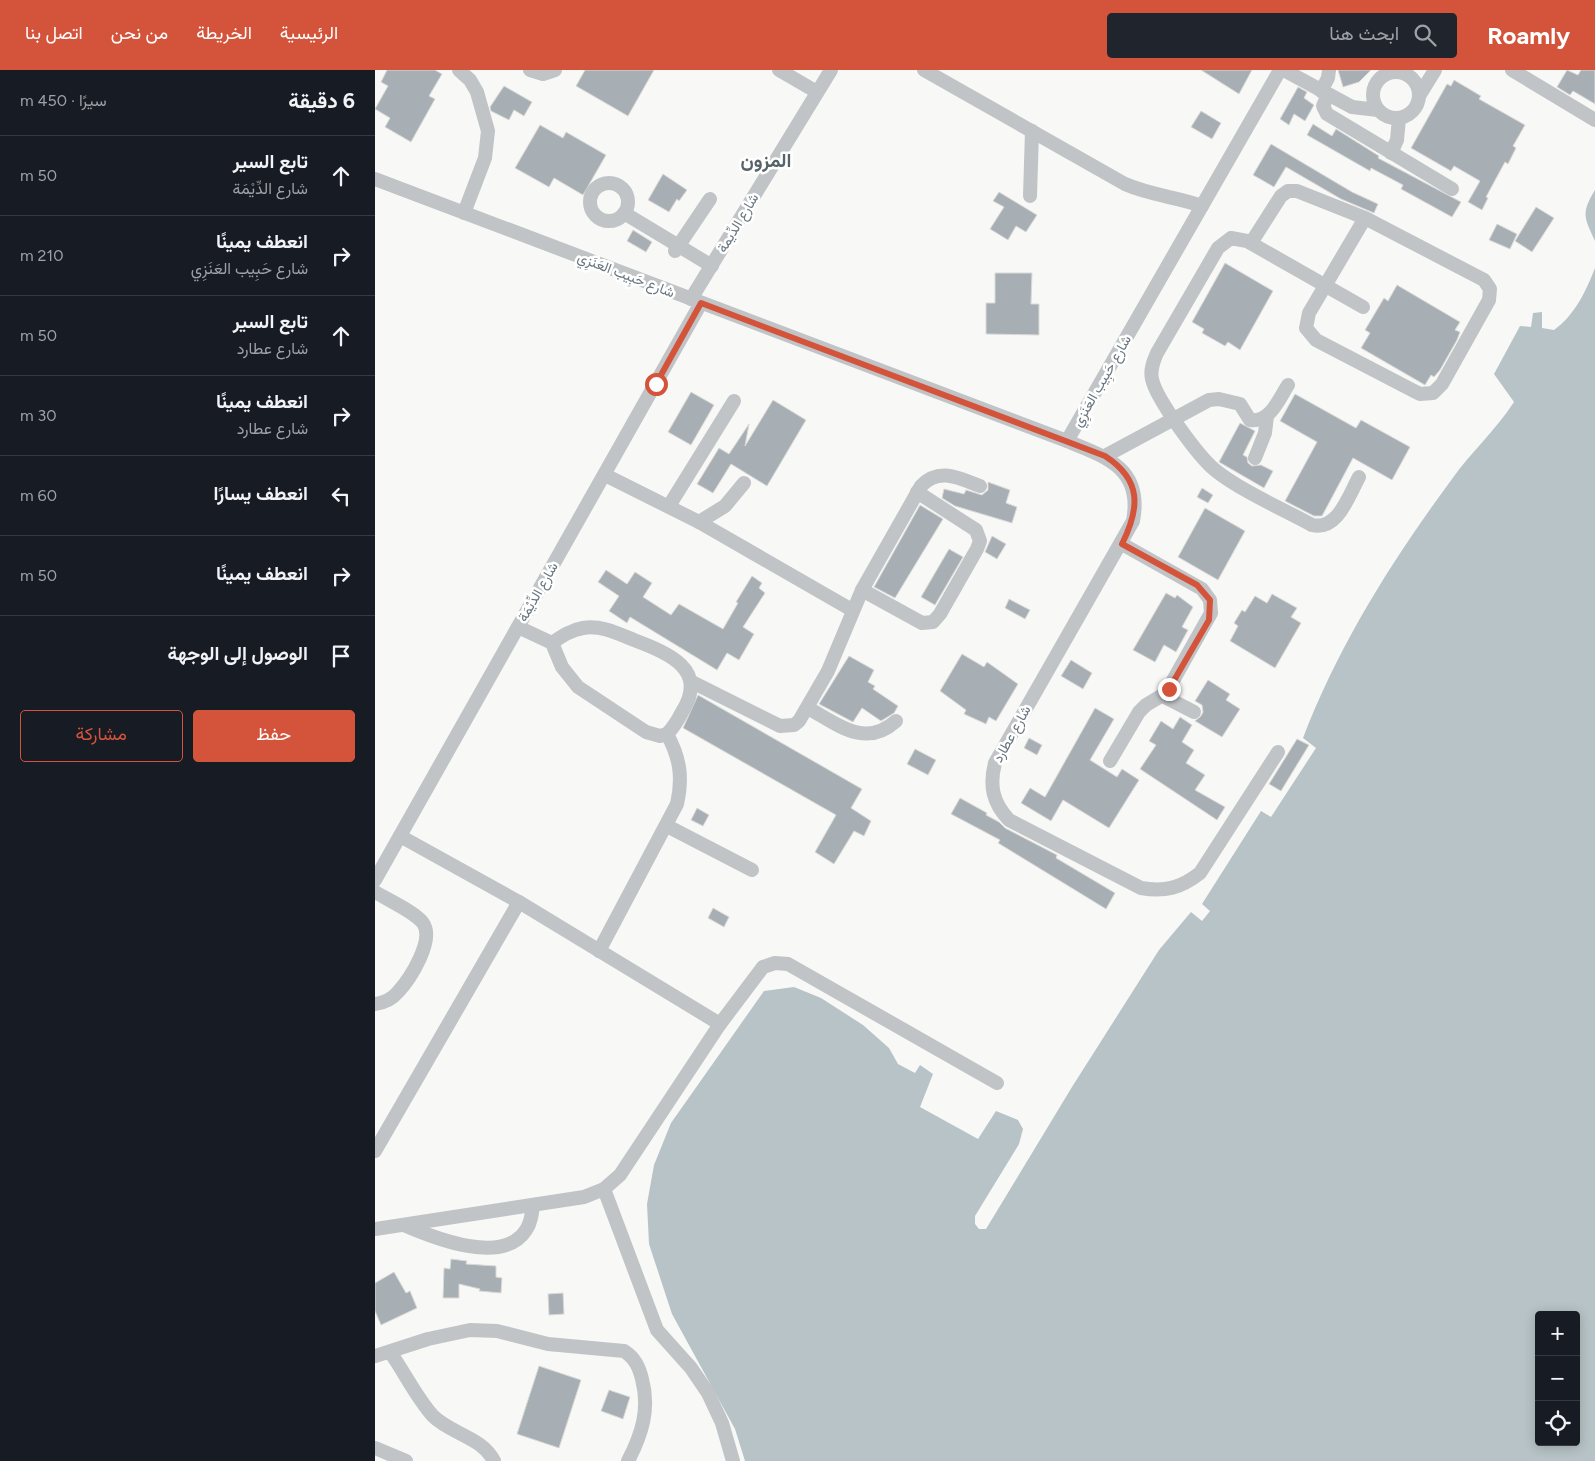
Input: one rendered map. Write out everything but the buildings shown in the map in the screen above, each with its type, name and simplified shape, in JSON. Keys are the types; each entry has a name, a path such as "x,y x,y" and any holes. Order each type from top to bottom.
{"street":[{"path":"459,70 470,80 477,92 488,131 485,158 464,213"},
{"path":"535,71 549,73 555,70"},
{"path":"779,70 817,92"},
{"name":"شارع الدِّيمة","path":"696,301 712,266 831,70"},
{"path":"924,70 1134,188 1179,198 1202,206"},
{"name":"شارع حَبِيب العَنَزِي","path":"375,180 1067,441 1280,70"},
{"path":"1284,70 1352,107 1377,110 1391,118 1399,118 1413,110 1435,70"},
{"path":"1329,70 1323,106 1327,114 1452,189"},
{"path":"1512,70 1595,120"},
{"path":"1377,110 1374,103 1373,89 1381,76 1394,71 1409,75 1415,81 1419,96"},
{"path":"1391,153 1397,140 1399,118"},
{"path":"1030,196 1032,131"},
{"path":"1251,243 1278,199 1289,191 1302,192 1365,218 1487,284 1489,300 1438,389 1433,393 1420,394 1312,337 1306,328 1306,318 1365,218"},
{"path":"677,248 710,199"},
{"path":"624,213 677,248 712,266"},
{"path":"1359,477 1334,520 1324,526 1312,525 1216,471 1195,449 1154,386 1151,369 1222,243 1236,237 1251,243 1363,307"},
{"name":"شارع الدِّيْمَة","path":"375,880 605,475 696,301"},
{"path":"1255,458 1265,433 1267,416 1288,385"},
{"path":"1105,456 1204,401 1213,399 1240,404 1250,420 1267,416"},
{"path":"669,506 733,401"},
{"name":"شارع عطارد","path":"1067,441 1105,456 1124,472 1135,496 1133,521 1122,544 995,763 991,788 1000,810 1009,820 1020,827 1141,888 1173,889 1200,873 1278,752"},
{"path":"605,475 699,522 852,610"},
{"path":"692,682 780,726 794,725 808,708 834,658 852,610 862,590 917,492 926,481 945,475 980,486"},
{"path":"699,522 725,506 744,483"},
{"path":"862,590 922,623 933,622 937,619 977,549 980,541 976,530 917,492"},
{"path":"1110,761 1139,712 1150,702 1163,696 1209,620 1210,600 1197,585 1122,544"},
{"path":"518,627 553,643 562,667 578,687 646,732 660,736 667,734 687,704 692,682 689,673 675,660 648,645 606,629 577,629 561,636 553,643"},
{"path":"1163,696 1194,712"},
{"path":"808,708 852,732 861,734 880,732 896,721"},
{"path":"599,951 677,804 681,786 681,768 676,750 667,734"},
{"path":"667,826 752,870"},
{"path":"400,836 519,902 720,1024"},
{"path":"375,892 419,918 427,935 425,948 399,992 391,999 375,1004"},
{"path":"375,1151 519,902"},
{"path":"375,1229 584,1197 604,1189 626,1167 720,1024 763,967 775,963 788,964 997,1082"},
{"path":"604,1189 657,1330 691,1368 708,1393 722,1423 733,1461"},
{"path":"404,1225 457,1244 499,1248 512,1244 523,1235 530,1222 533,1205"},
{"path":"375,1356 428,1339 471,1330 497,1331 548,1344 624,1351 637,1364 646,1406 642,1429 628,1461"},
{"path":"390,1352 422,1402 435,1417 451,1429 484,1448 494,1461"},
{"path":"375,1448 406,1461"}],"shaded area":[{"path":"1595,190 1595,241 1586,220 1586,210"},
{"path":"1595,268 1595,1461 745,1461 735,1429 672,1314 649,1244 647,1204 654,1165 671,1123 764,991 794,987 821,998 863,1025 889,1048 898,1064 915,1073 920,1065 933,1074 920,1107 978,1139 996,1111 1018,1120 1023,1129 1019,1144 975,1216 975,1224 979,1229 986,1229 1072,1087 1159,950 1191,912 1202,921 1210,911 1202,904 1261,811 1271,817 1316,748 1303,738 1317,703 1350,636 1388,571 1430,509 1459,469 1514,402 1494,374 1520,326 1531,327 1533,313 1542,312 1542,328 1554,330 1574,310 1584,294"}],"district":[{"name":"المزون","path":"766,160"}],"route":[{"path":"656,384 701,303 1105,456 1124,472 1135,496 1133,521 1122,544 1197,585 1207,594 1210,600 1211,613 1209,620 1169,689"}]}
